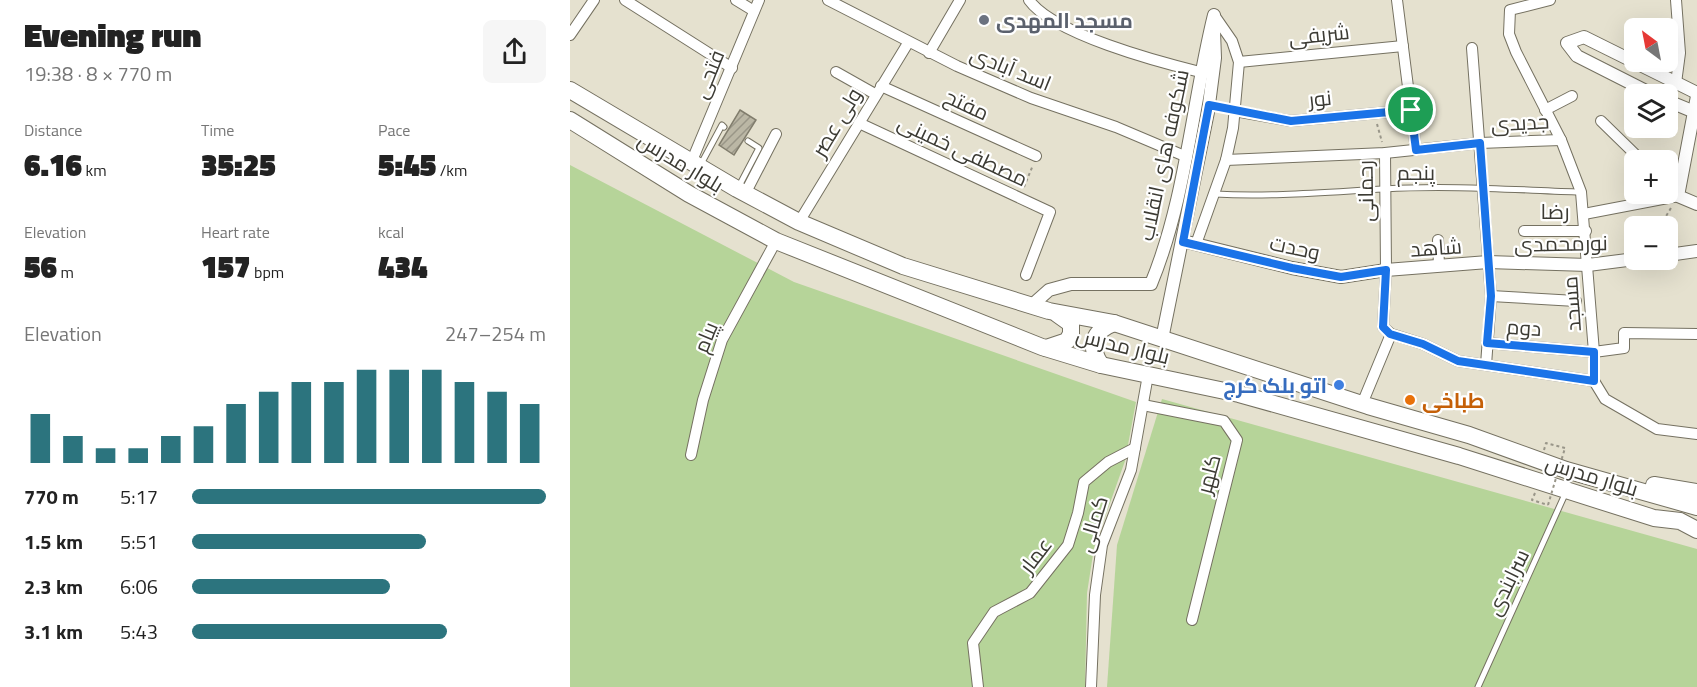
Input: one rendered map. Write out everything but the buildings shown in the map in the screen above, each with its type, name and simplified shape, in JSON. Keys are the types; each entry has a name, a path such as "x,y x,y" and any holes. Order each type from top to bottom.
{"highway":[{"name":"بلوار مدرس","path":"570,90 695,166 798,222 903,266 1049,311 1114,323 1362,404 1468,435 1566,470"},
{"name":"بلوار مدرس","path":"570,120 689,194 776,241 1045,348 1101,364 1251,397 1459,456 1654,518 1689,521 1697,530"},
{"path":"1045,348 1067,341 1071,334 1071,324 1049,311"},
{"path":"1101,364 1092,348 1094,336 1104,327 1114,323"},
{"path":"1566,470 1697,492"},
{"path":"1566,470 1697,507"}],"street":[{"path":"570,35 594,0"},
{"path":"625,0 732,68"},
{"path":"736,0 754,11"},
{"name":"فتحی","path":"695,166 759,0"},
{"name":"اسد آبادی","path":"828,0 908,43 1031,98 1116,127 1186,157"},
{"path":"929,53 960,0"},
{"path":"1029,0 1034,7 1071,29 1135,55 1200,72"},
{"path":"1397,0 1416,150"},
{"name":"مسجد","path":"1547,0 1510,10 1509,34 1561,140 1581,192 1586,231 1594,381"},
{"path":"1676,0 1680,53 1676,83"},
{"path":"1196,244 1226,160 1239,62 1232,41 1214,15"},
{"name":"شکوفه های انقلاب","path":"1031,306 1049,290 1071,284 1151,284 1164,253 1186,157 1200,72 1214,15"},
{"name":"شکوفه های انقلاب","path":"1162,339 1183,242 1213,70 1214,15"},
{"path":"1632,84 1577,56 1566,43 1584,37 1697,94 1696,113 1678,196 1697,204"},
{"name":"ولی عصر","path":"798,222 908,43"},
{"name":"شریفی","path":"1239,62 1403,46"},
{"path":"1472,48 1491,296 1486,365"},
{"name":"مفتح","path":"836,72 1036,156"},
{"path":"1545,110 1572,96"},
{"path":"1678,105 1696,113"},
{"name":"نور","path":"1234,111 1291,121 1411,110"},
{"path":"1601,122 1630,150"},
{"name":"مصطفی خمینی","path":"859,123 1050,212 1026,274"},
{"path":"741,191 776,134"},
{"name":"جدیدی","path":"1226,160 1385,153 1480,143 1561,140"},
{"name":"رحمانی","path":"1385,153 1386,270 1383,327 1390,334"},
{"path":"1584,214 1636,204"},
{"name":"رضا","path":"1524,231 1586,231"},
{"path":"1438,240 1439,266"},
{"name":"پیام","path":"691,455 722,340 776,241"},
{"name":"شکوفه های انقلاب","path":"1183,242 1196,244"},
{"name":"وحدت","path":"1196,244 1292,268 1341,277 1386,270"},
{"path":"1678,254 1697,251"},
{"name":"نورمحمدی","path":"1488,262 1588,266 1624,261"},
{"name":"شاهد","path":"1386,270 1488,262"},
{"path":"1491,296 1576,301"},
{"name":"دوم","path":"1487,343 1594,352 1624,348 1624,333 1697,334"},
{"path":"1362,404 1390,334 1423,344 1458,361 1594,381 1605,399 1657,429 1697,434"},
{"name":"کمالی","path":"1091,687 1095,595 1102,545 1131,470 1148,375"},
{"name":"کلهر","path":"1143,405 1224,421 1237,440 1192,620"},
{"name":"عمار","path":"978,687 973,643 994,612 1030,593 1068,545 1078,513 1084,482 1108,462 1135,448"}],"lane":[{"name":"فتحی","path":"695,166 722,125 724,127"},
{"path":"741,191 759,148 748,141"},
{"name":"پنجم","path":"1215,194 1258,196 1385,189 1484,188 1581,192"},
{"name":"سرابندی","path":"1478,687 1567,490"}],"path":[{"name":"رحمانی","path":"1375,113 1385,153"},
{"path":"1020,199 1036,156"},
{"path":"1532,500 1548,505 1564,448 1546,443"}],"green space":[{"path":"570,165 794,282 1136,402 1125,461 1094,548 1087,593 1085,687 570,687"},
{"path":"1162,399 1697,549 1697,687 1107,687 1117,545"}],"place":[{"name":"مسجد المهدی","path":"984,20"},
{"name":"اتو بلک کرج","path":"1339,385"},
{"name":"طباخی","path":"1410,400"}],"route":[{"path":"1209,105 1291,121 1411,110 1416,150 1480,143 1491,296 1487,343 1594,352 1594,381 1458,361 1423,344 1390,334 1383,327 1386,270 1341,277 1292,268 1183,242 1209,105"}]}
